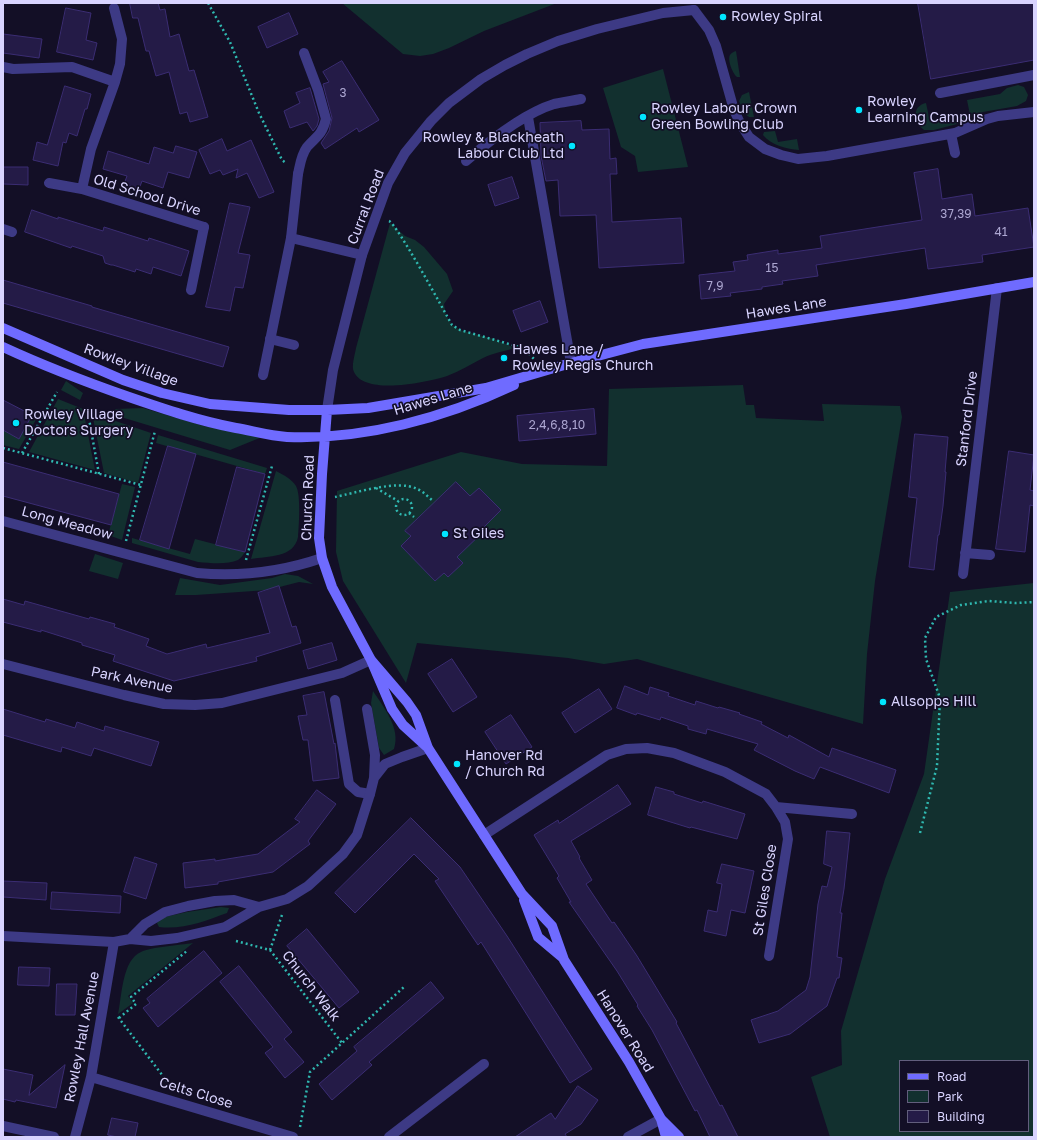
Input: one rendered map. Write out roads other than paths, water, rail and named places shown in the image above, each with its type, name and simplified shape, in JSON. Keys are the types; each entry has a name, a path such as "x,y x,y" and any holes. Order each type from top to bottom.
{"main road":[{"name":"Hawes Lane","path":"327,410 368,408 435,398 486,388 643,344 898,305 1034,282"},
{"name":"Rowley Village","path":"3,328 123,380 162,393 210,404 289,410 327,410"},
{"path":"3,347 89,383 184,416 264,434 286,437 325,436"},
{"name":"Hawes Lane","path":"325,436 356,433 394,426 440,414 499,392 545,371"},
{"name":"Church Road","path":"327,410 319,538 322,558 332,587 354,627"},
{"name":"Hanover Road","path":"354,627 371,660 392,709 403,725 428,748"},
{"name":"Hanover Road","path":"371,660 407,702 416,715 428,748 522,894 552,926 564,960 629,1062 661,1119 666,1137"},
{"name":"Hanover Road","path":"522,894 538,937 564,960"},
{"name":"Hanover Road","path":"661,1119 679,1137"}],"street":[{"name":"Old School Drive","path":"82,189 91,149 120,64 122,39 113,5"},
{"name":"Curral Road","path":"327,410 332,370 362,255 388,183 405,153 431,121 449,103 481,79 527,54 558,41 597,29 663,13 694,10 708,30 716,46 734,110 740,123 749,136 765,149 781,156 798,159 828,156 951,134"},
{"path":"263,375 291,238 300,161 306,148 319,136 326,119 318,90 304,53"},
{"path":"3,67 13,69 72,68 115,82"},
{"path":"940,93 1034,75"},
{"path":"466,161 488,142 528,117 553,104 581,99"},
{"path":"955,153 951,134 992,118 1034,112"},
{"path":"528,117 571,363"},
{"name":"Old School Drive","path":"49,183 82,189 204,228 191,290"},
{"path":"291,238 362,255"},
{"name":"Stanford Drive","path":"962,574 997,288"},
{"path":"270,339 294,345"},
{"name":"Long Meadow","path":"3,521 197,573 226,575 269,571 297,566 322,558"},
{"path":"965,553 990,556"},
{"name":"Park Avenue","path":"3,664 164,704 195,705 222,703 342,673 371,660"},
{"path":"335,700 349,784 358,792 370,794"},
{"path":"3,936 114,942 130,939 151,941 177,938 225,927 259,907 287,899 308,886 343,854 357,835 374,778 374,755 367,709"},
{"path":"374,778 385,764 428,748"},
{"name":"St Giles Close","path":"484,835 607,755 626,749 647,748 674,753 725,772 766,794 785,822 788,839 769,956"},
{"path":"776,807 852,814"},
{"path":"130,939 145,924 165,912 188,906 234,900 259,907"},
{"name":"Rowley Hall Avenue","path":"76,1137 91,1077 114,942"},
{"path":"389,1137 484,1064"},
{"name":"Celts Close","path":"91,1077 297,1133"},
{"path":"628,1137 661,1119"},
{"path":"3,1126 54,1137"}],"place":[{"name":"Rowley Spiral","path":"723,17"},
{"name":"Rowley Learning Campus","path":"859,110"},
{"name":"Rowley Labour Crown Green Bowling Club","path":"643,117"},
{"name":"Rowley & Blackheath Labour Club Ltd","path":"572,146"},
{"name":"Hawes Lane / Rowley Regis Church","path":"504,358"},
{"name":"Rowley Village Doctors Surgery","path":"16,423"},
{"name":"St Giles","path":"445,534"},
{"name":"Allsopps Hill","path":"883,702"},
{"name":"Hanover Rd / Church Rd","path":"457,764"}]}
